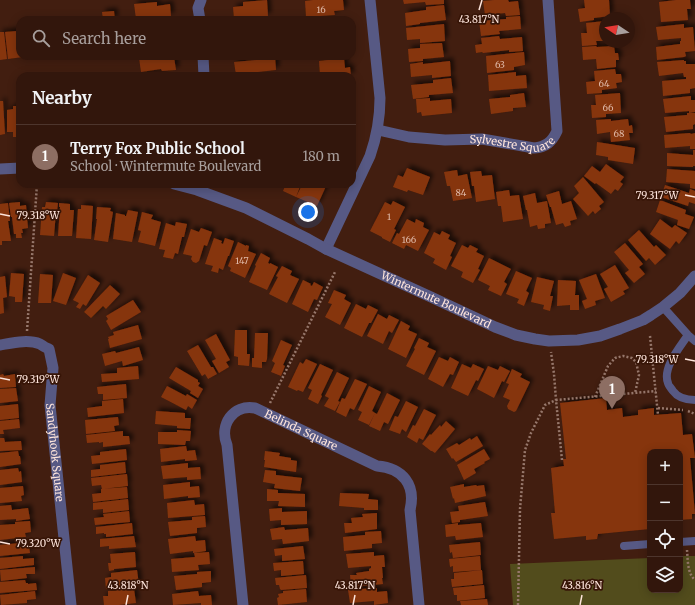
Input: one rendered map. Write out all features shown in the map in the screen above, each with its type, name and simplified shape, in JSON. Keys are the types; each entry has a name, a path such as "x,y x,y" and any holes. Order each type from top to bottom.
{"street":[{"path":"199,16 198,8 201,0"},
{"path":"356,186 374,144 378,130 380,113 380,98 370,0"},
{"name":"Sylvestre Square","path":"378,130 409,137 445,140 482,139 534,148 546,146 557,131 548,0"},
{"path":"203,60 204,72"},
{"path":"0,169 16,168"},
{"name":"Wintermute Boulevard","path":"189,188 246,208 326,249 495,328 516,335 549,341 578,340 600,336 639,321 663,307 680,293 695,276"},
{"path":"326,249 355,188"},
{"name":"Sandyhook Square","path":"0,344 26,342 39,344 49,350 54,368 50,405 71,605"},
{"name":"Belinda Square","path":"243,605 227,445 224,433 225,426 233,414 245,408 255,408 377,466 394,469 402,476 408,484 412,496 410,510 419,605"}],"lane":[{"path":"663,307 695,341"},
{"path":"688,335 674,355 667,371 668,383 676,394 687,400 695,400"},
{"path":"624,546 647,544"}],"path":[{"path":"26,342 37,188"},
{"path":"265,413 335,272"},
{"path":"650,336 658,415"},
{"path":"549,341 554,374 562,460"},
{"path":"594,397 608,366 620,356 632,358 636,362 639,375 635,393"},
{"path":"518,605 520,508 525,450 531,433 545,405 556,400 656,391"},
{"path":"658,408 686,410 695,414"},
{"path":"687,542 689,566 692,577 695,580"}],"shaded area":[{"path":"683,556 695,556 695,605 513,605 510,564 647,558 647,593 683,593"}],"building":[{"path":"267,0 268,16 234,16 233,7 243,6 243,2"},
{"path":"343,0 344,10 334,11 335,15 306,16 305,1"},
{"path":"403,0 444,0 444,4 426,5 425,2 404,4"},
{"path":"508,0 509,2 518,1 520,15 506,16 505,13 485,15 483,1"},
{"path":"584,0 609,0 610,12 599,12 599,17 594,18 594,20 580,22 578,9 585,8"},
{"path":"690,0 691,9 687,9 688,20 661,22 659,2"},
{"path":"157,2 157,6 170,4 171,16 136,16 134,4"},
{"path":"444,5 446,20 406,26 405,13 426,10 426,7"},
{"path":"114,11 115,16 102,16 102,12"},
{"path":"520,16 521,29 499,31 500,34 481,36 479,21 506,19 506,17"},
{"path":"599,22 599,41 596,41 597,45 582,46 581,33 587,33 586,23"},
{"path":"444,24 445,41 420,43 420,39 407,40 406,28"},
{"path":"684,24 684,28 693,27 695,51 685,52 686,56 684,57 657,60 656,47 680,44 681,38 658,40 656,27"},
{"path":"16,31 16,58 8,59 5,32"},
{"path":"0,32 4,32 7,59 0,60"},
{"path":"499,36 500,39 522,37 523,51 509,52 509,50 476,53 475,45 482,44 481,38"},
{"path":"442,43 444,57 409,62 408,49 420,48 420,44"},
{"path":"596,46 599,48 614,48 615,53 618,53 619,60 616,60 616,67 597,69 596,59 583,60 582,47"},
{"path":"524,52 525,65 514,67 514,70 487,73 486,56"},
{"path":"139,60 174,60 176,70 162,71 161,69 141,72"},
{"path":"275,60 276,70 236,72 234,62"},
{"path":"344,60 345,68 350,67 351,72 320,72 319,61"},
{"path":"450,61 451,76 432,78 432,75 411,77 410,64"},
{"path":"686,61 686,64 695,64 695,88 690,89 690,93 663,96 662,81 686,79 686,77 684,77 683,73 659,76 657,62"},
{"path":"615,69 616,74 621,74 622,82 616,83 617,88 602,90 602,93 587,94 586,82 595,81 594,71"},
{"path":"516,72 516,76 526,75 527,88 489,91 488,75"},
{"path":"451,78 453,93 429,95 429,97 413,99 411,85 433,83 433,80"},
{"path":"524,93 526,107 513,108 513,111 491,114 489,99 510,97 510,95"},
{"path":"620,93 621,113 606,114 606,117 592,118 591,105 596,105 595,95"},
{"path":"691,96 691,100 695,100 695,112 665,113 663,99"},
{"path":"430,98 430,101 451,99 452,113 422,116 421,112 417,113 416,99"},
{"path":"0,101 3,101 5,134 0,135"},
{"path":"13,106 16,106 16,137 13,137 13,132 7,132 7,110 13,109"},
{"path":"687,113 695,113 695,124 693,125 693,129 666,132 664,117 687,115"},
{"path":"611,119 611,121 628,119 629,126 632,125 633,133 629,133 630,140 611,142 610,132 597,134 596,120"},
{"path":"695,133 695,149 690,149 690,146 665,148 664,135"},
{"path":"597,142 635,148 633,164 608,160 608,157 596,155"},
{"path":"693,150 695,150 695,166 667,166 667,153 693,155"},
{"path":"606,164 624,177 620,182 623,184 618,191 615,189 611,194 584,176 592,166 600,172"},
{"path":"407,168 430,177 423,195 408,190 407,192 393,187 398,175 403,177"},
{"path":"667,169 695,171 695,189 690,188 690,184 666,182"},
{"path":"457,170 458,176 467,174 472,198 453,201 450,186 447,186 444,172"},
{"path":"481,171 482,176 492,175 495,199 476,202 470,172"},
{"path":"583,177 604,202 599,206 601,209 595,214 593,211 588,216 573,199 579,193 574,186"},
{"path":"665,185 689,193 690,189 695,191 695,204 689,202 688,206 661,197"},
{"path":"284,188 299,188 296,197 283,191"},
{"path":"300,188 325,188 317,206 296,197"},
{"path":"509,190 510,196 519,195 523,219 503,222 501,206 498,206 496,192"},
{"path":"559,191 562,204 571,201 577,219 570,221 571,225 565,227 563,223 556,225 546,195"},
{"path":"535,193 537,203 547,201 551,223 545,224 545,228 538,229 537,225 530,227 523,196"},
{"path":"660,200 686,210 685,214 694,217 689,229 677,225 678,220 656,212"},
{"path":"393,201 405,207 394,229 396,230 390,242 370,231 385,202 391,205"},
{"path":"20,202 20,206 26,205 28,228 22,229 22,238 16,238 9,203"},
{"path":"46,202 58,203 54,236 40,235 42,207 45,207"},
{"path":"8,203 10,221 8,221 11,241 2,241 2,245 0,245 0,204"},
{"path":"59,203 70,204 70,210 74,210 72,236 58,236"},
{"path":"81,205 93,206 91,239 76,238 78,209 81,209"},
{"path":"97,207 111,208 110,211 113,212 108,242 94,240"},
{"path":"128,210 138,212 132,242 113,239 116,213 126,216"},
{"path":"142,212 153,215 151,219 161,222 155,246 138,242 141,231 138,230"},
{"path":"407,219 415,223 416,219 424,223 423,227 429,230 418,251 406,245 404,249 392,243"},
{"path":"660,219 672,228 675,225 687,233 679,244 676,241 670,249 650,234"},
{"path":"176,222 187,224 178,254 175,253 173,259 163,257 165,250 159,249 166,223 175,226"},
{"path":"201,228 212,232 207,246 204,245 199,261 196,263 191,259 192,256 183,254 191,229 199,232"},
{"path":"639,230 654,247 656,245 666,255 655,265 649,258 646,261 628,240"},
{"path":"442,231 450,235 448,239 456,243 446,270 433,263 435,259 424,253 434,232 440,235"},
{"path":"214,238 222,241 221,243 223,244 225,238 234,241 223,270 219,268 218,273 211,271 213,266 205,264"},
{"path":"238,242 249,246 248,251 256,254 245,278 230,271 231,268 228,266"},
{"path":"625,243 643,264 639,267 645,274 634,283 625,273 629,270 614,252"},
{"path":"462,245 468,248 470,245 478,249 476,252 484,256 478,269 480,270 473,283 461,277 463,272 451,266"},
{"path":"261,253 270,258 268,263 278,267 267,290 249,282"},
{"path":"489,258 511,269 504,282 507,284 501,296 488,290 490,286 478,280"},
{"path":"615,265 629,288 623,291 625,294 611,302 604,289 608,287 600,274"},
{"path":"282,266 292,271 290,275 299,279 287,303 269,294 278,277 276,276"},
{"path":"516,271 532,278 526,291 529,293 524,306 517,303 519,299 506,294"},
{"path":"11,273 24,274 22,302 15,302 15,297 9,296"},
{"path":"63,273 76,278 66,305 53,301"},
{"path":"40,274 53,275 51,303 38,303"},
{"path":"596,274 605,298 595,301 596,305 585,309 582,301 587,299 579,280"},
{"path":"88,275 100,283 86,306 83,304 80,309 76,307 79,303 73,300"},
{"path":"5,276 7,297 3,298 4,313 0,314 0,277"},
{"path":"537,277 554,281 550,296 553,296 550,311 543,309 544,305 531,302"},
{"path":"303,280 312,286 314,282 323,287 317,300 314,299 308,312 292,304"},
{"path":"558,280 576,281 575,295 579,295 579,310 570,310 570,305 557,306"},
{"path":"110,285 120,294 106,309 103,306 91,318 84,312"},
{"path":"334,290 346,295 344,299 351,303 340,325 325,317 332,304 328,303"},
{"path":"133,300 141,312 111,330 106,321 108,319 106,316"},
{"path":"356,304 366,309 368,305 378,310 362,337 344,328"},
{"path":"378,314 387,319 389,315 399,320 392,333 389,331 383,344 367,336"},
{"path":"401,321 410,326 408,330 417,334 406,358 388,349"},
{"path":"138,325 142,339 110,348 108,337 114,335 113,332"},
{"path":"235,330 247,330 247,354 250,354 249,366 238,365 238,357 234,356"},
{"path":"255,333 268,333 267,359 266,362 262,362 262,368 252,367 252,358 254,358"},
{"path":"216,334 230,360 226,362 229,367 219,373 212,361 216,359 205,340"},
{"path":"419,338 429,343 427,347 436,351 424,375 406,366"},
{"path":"281,340 292,345 283,365 285,366 281,376 271,372 275,363 272,361"},
{"path":"198,345 217,374 208,379 205,374 202,376 187,351"},
{"path":"139,347 143,360 123,366 122,361 105,366 102,354 115,351 116,353"},
{"path":"439,357 448,361 450,357 459,362 453,375 450,374 443,387 428,379"},
{"path":"306,359 317,364 303,392 288,387 300,362 303,364"},
{"path":"320,364 333,370 318,404 308,399 312,390 308,388"},
{"path":"462,364 471,368 473,364 484,369 478,381 476,380 468,396 451,388"},
{"path":"138,366 139,379 102,382 101,374 117,373 117,368"},
{"path":"488,366 498,370 500,366 510,371 504,382 502,381 494,398 477,389"},
{"path":"176,367 198,380 200,383 198,386 203,389 198,398 190,393 191,391 169,378"},
{"path":"512,369 522,374 520,377 530,382 516,411 514,412 508,409 507,406 510,400 503,397 509,384 506,383"},
{"path":"337,372 349,378 335,411 324,406 329,398 325,396"},
{"path":"3,374 4,376 15,374 16,387 0,388 0,375"},
{"path":"355,379 367,384 354,410 350,408 346,417 336,412 342,398 345,399"},
{"path":"126,384 127,398 103,400 103,394 98,394 97,387"},
{"path":"167,386 186,396 187,394 197,400 192,409 188,406 186,410 161,397"},
{"path":"369,386 381,392 372,411 375,413 369,425 358,420 362,412 358,410"},
{"path":"16,388 18,401 0,403 0,389"},
{"path":"387,393 400,400 388,424 384,422 380,431 369,426 375,413 377,414"},
{"path":"606,398 607,410 622,408 623,417 638,415 638,410 654,408 654,415 681,413 683,435 692,434 695,458 690,458 695,514 692,514 692,519 683,520 683,449 647,449 647,529 598,534 597,539 586,540 586,536 554,539 551,513 555,513 551,468 564,466 563,459 566,459 560,403"},
{"path":"123,399 124,413 88,417 87,408 102,406 102,401"},
{"path":"406,401 418,407 406,432 402,429 400,434 389,430 395,416 398,417"},
{"path":"18,404 19,418 0,420 0,406"},
{"path":"424,409 436,415 423,440 419,438 417,443 407,437"},
{"path":"156,411 185,413 185,418 191,418 190,429 155,424"},
{"path":"118,417 119,425 114,426 115,431 86,434 85,420"},
{"path":"19,419 20,428 3,430 4,434 0,434 0,421"},
{"path":"446,421 455,429 435,453 422,444 430,434 431,435 440,425 441,427"},
{"path":"177,430 191,431 190,441 186,441 185,445 158,444 158,432 177,432"},
{"path":"123,431 123,436 129,436 130,444 103,447 103,442 87,443 86,435"},
{"path":"477,436 483,446 456,462 453,458 452,459 446,449 457,443 459,445 470,438 471,440"},
{"path":"0,438 4,438 5,442 21,441 22,450 0,451"},
{"path":"186,446 187,451 195,450 197,460 185,461 185,459 161,462 160,449"},
{"path":"126,449 127,460 92,464 91,456 100,455 100,452"},
{"path":"484,449 490,459 474,469 476,473 464,480 457,465"},
{"path":"18,451 21,464 0,467 0,453"},
{"path":"265,451 280,453 279,456 291,458 291,460 297,461 296,472 264,467"},
{"path":"125,462 126,473 91,477 91,470 100,469 100,465"},
{"path":"188,463 188,468 200,467 201,479 187,480 187,477 163,479 161,466"},
{"path":"18,468 19,472 21,471 22,482 0,485 0,470"},
{"path":"265,470 276,471 276,475 302,478 300,491 274,488 275,484 263,482"},
{"path":"127,474 128,486 102,489 101,485 92,486 91,478"},
{"path":"190,482 190,487 199,486 200,497 188,498 188,496 164,499 163,485"},
{"path":"464,484 464,487 484,485 486,496 455,503 450,487"},
{"path":"23,486 24,495 21,496 22,501 0,503 0,488"},
{"path":"127,487 128,498 93,502 92,494 101,493 101,489"},
{"path":"267,489 278,490 278,493 305,494 305,507 278,506 279,501 267,501"},
{"path":"340,493 369,494 368,499 378,500 378,510 364,510 364,508 339,506"},
{"path":"128,499 129,510 103,513 103,509 93,510 93,503"},
{"path":"194,500 195,505 204,504 205,515 168,518 167,503"},
{"path":"485,502 488,516 460,520 460,522 452,523 450,512 459,511 458,506"},
{"path":"11,505 12,510 28,508 30,519 16,521 16,519 0,520 0,506"},
{"path":"282,508 282,512 307,511 307,524 281,525 281,520 270,521 269,509"},
{"path":"129,511 130,522 95,525 94,518 104,517 103,514"},
{"path":"377,513 377,529 345,533 344,523 352,523 351,518 363,517 362,514"},
{"path":"205,516 206,527 197,528 197,533 170,536 168,522 192,520 192,517"},
{"path":"30,521 31,532 25,533 26,537 0,540 0,525"},
{"path":"132,523 133,534 106,537 106,534 104,533 96,534 96,527"},
{"path":"458,523 458,525 481,523 483,537 456,540 455,536 446,537 445,525"},
{"path":"284,527 285,530 308,528 309,541 283,544 282,539 272,540 270,529"},
{"path":"381,531 382,543 372,544 372,548 344,551 343,537 365,535 365,532"},
{"path":"134,536 136,547 109,549 109,546 100,547 100,539"},
{"path":"195,536 196,541 205,540 206,551 170,554 168,539"},
{"path":"480,542 481,555 453,558 452,552 450,553 449,545"},
{"path":"20,543 20,547 29,546 30,553 0,556 0,545"},
{"path":"303,546 305,559 282,561 282,555 275,556 274,549"},
{"path":"135,552 136,567 114,569 109,571 108,563 111,563 110,554"},
{"path":"209,552 210,564 198,565 199,570 172,572 171,559 195,557 194,553"},
{"path":"374,552 374,556 384,555 385,567 382,567 383,584 351,587 350,575 357,575 356,573 369,571 371,566 348,568 346,554"},
{"path":"23,556 23,559 34,558 34,565 0,569 0,558"},
{"path":"480,556 481,570 453,572 453,566 450,567 449,559"},
{"path":"303,561 304,574 281,576 281,570 274,571 273,563"},
{"path":"35,567 35,574 26,574 27,578 1,581 0,570"},
{"path":"137,570 139,585 106,589 105,578 111,577 111,573"},
{"path":"482,570 483,584 452,587 451,579 454,579 454,573"},
{"path":"211,571 211,582 202,583 202,587 176,590 174,576"},
{"path":"306,575 307,588 281,590 279,585 276,585 275,578"},
{"path":"25,580 28,584 36,583 37,590 0,593 0,582"},
{"path":"484,585 485,598 457,601 457,595 454,595 453,588"},
{"path":"377,588 377,592 387,591 388,603 374,605 374,601 350,603 348,590"},
{"path":"134,589 136,603 104,605 103,596 108,596 108,591"},
{"path":"306,589 307,602 278,605 278,594 283,593 283,591"},
{"path":"35,591 36,599 27,600 27,603 1,605 0,595"},
{"path":"198,591 199,596 211,595 212,605 201,605 201,603 173,605 172,594"},
{"path":"487,599 488,605 461,605 460,601"}],"place":[{"name":"Terry Fox Public School","path":"612,409"}]}
